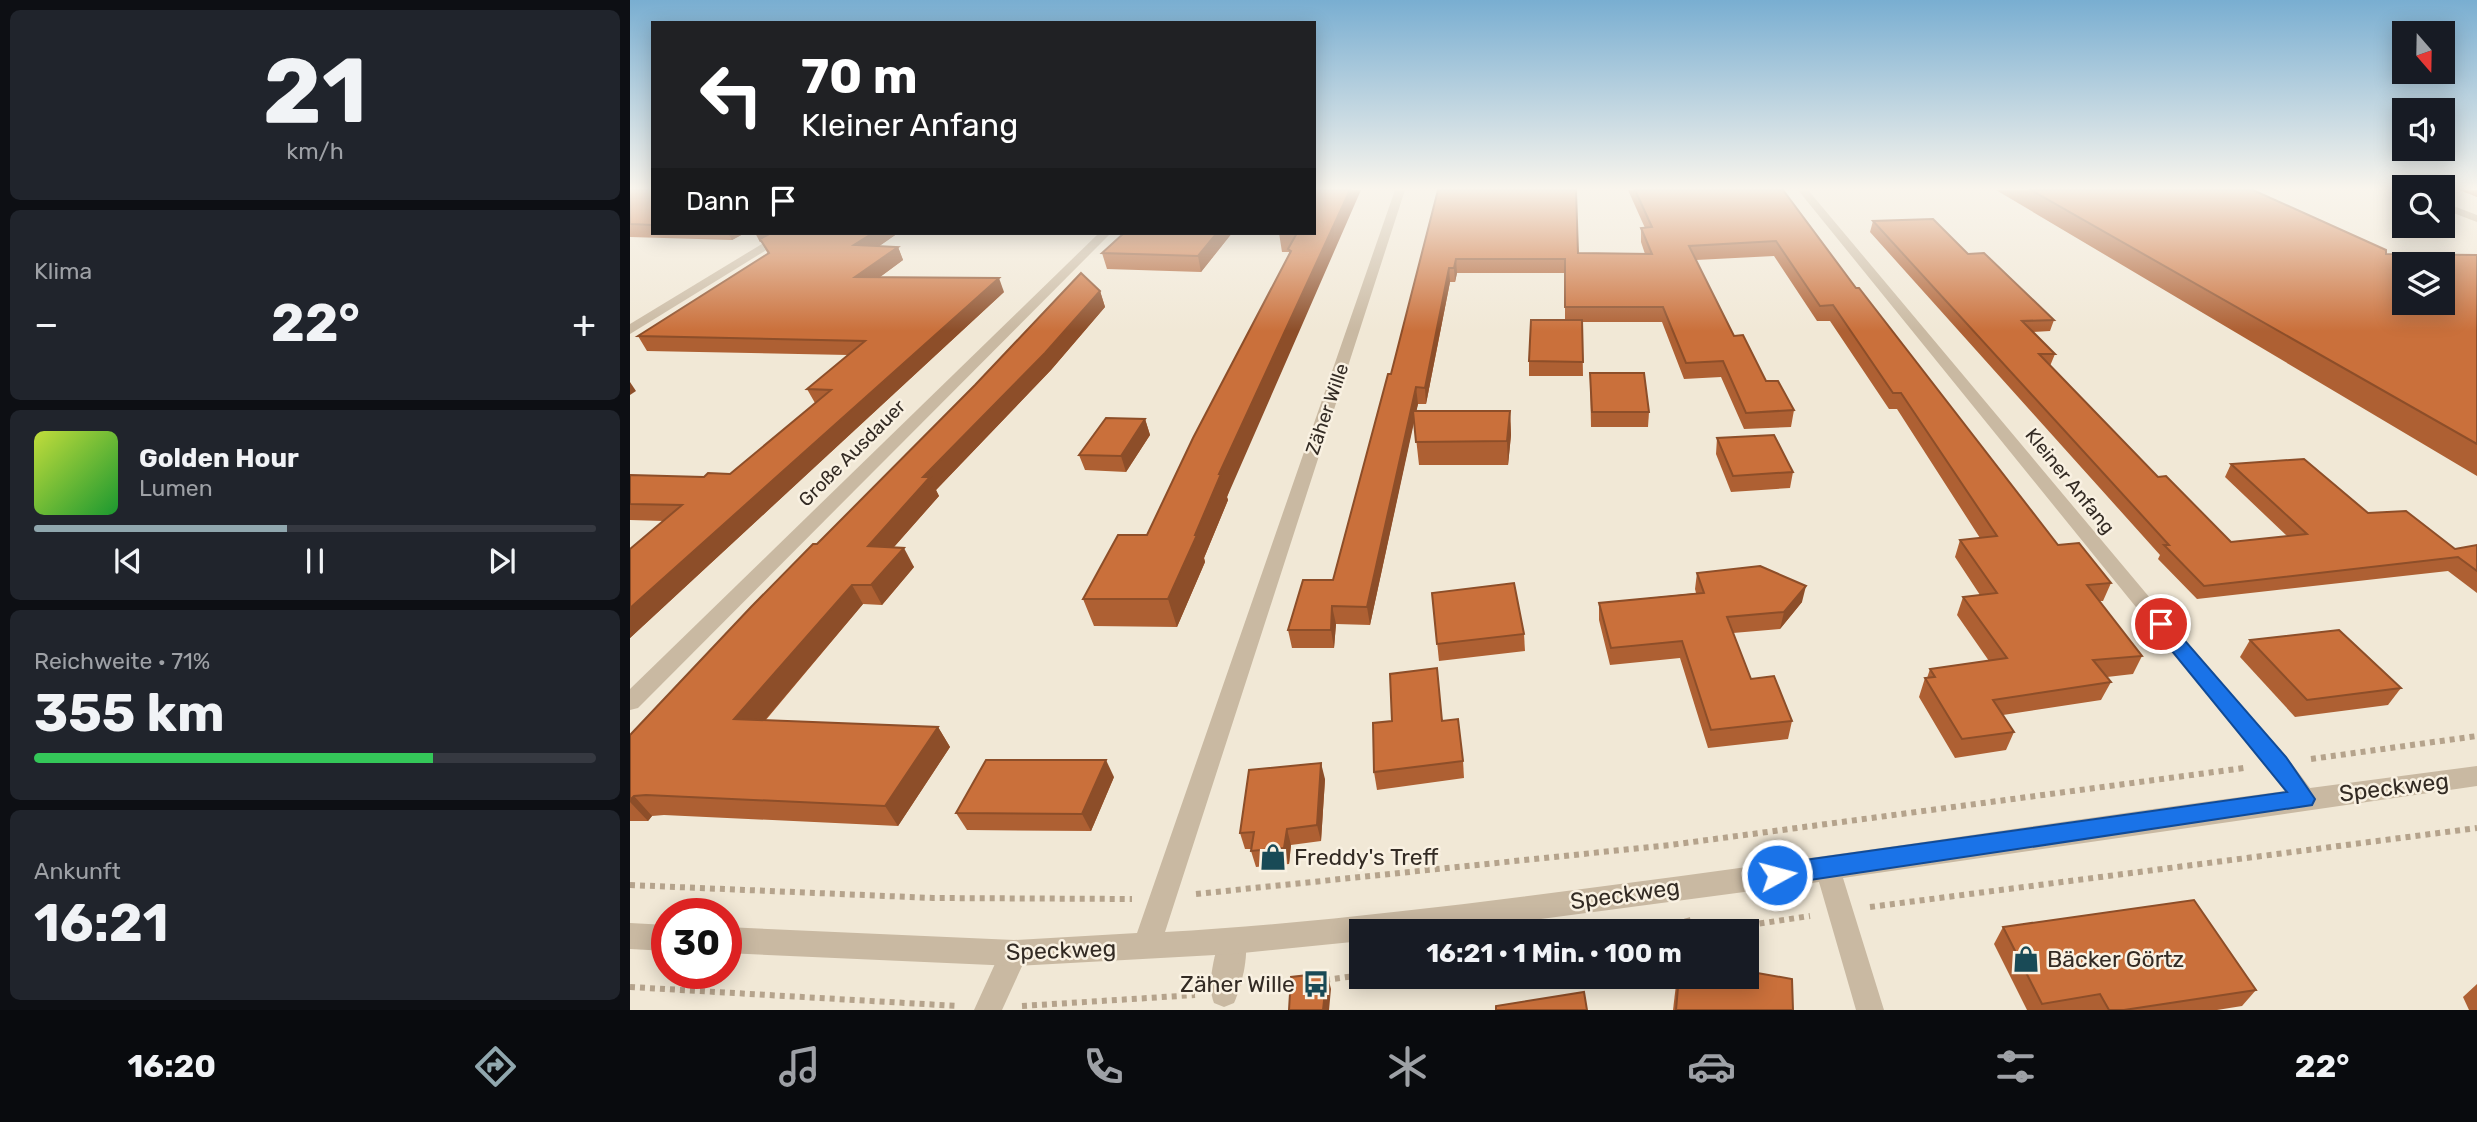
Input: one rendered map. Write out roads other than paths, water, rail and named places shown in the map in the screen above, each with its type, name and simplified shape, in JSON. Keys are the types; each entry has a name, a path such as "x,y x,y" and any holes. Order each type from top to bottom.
{"street":[{"path":"630,330 781,237"},
{"name":"Große Ausdauer","path":"630,702 1101,237"},
{"name":"Zäher Wille","path":"1146,947 1385,237"},
{"name":"Kleiner Anfang","path":"1842,237 2230,709 2278,763 2304,799"},
{"name":"Speckweg","path":"742,941 1014,953 1233,941 1432,921 1827,869 2477,776"},
{"path":"1827,869 1876,1009"},
{"path":"630,936 651,937"},
{"path":"1224,993 1233,941"},
{"path":"988,1008 1014,953"}],"place":[{"name":"Freddy's Treff","path":"1273,857"},
{"name":"Bäcker Görtz","path":"2026,959"},
{"name":"Zäher Wille","path":"1316,984"}]}
